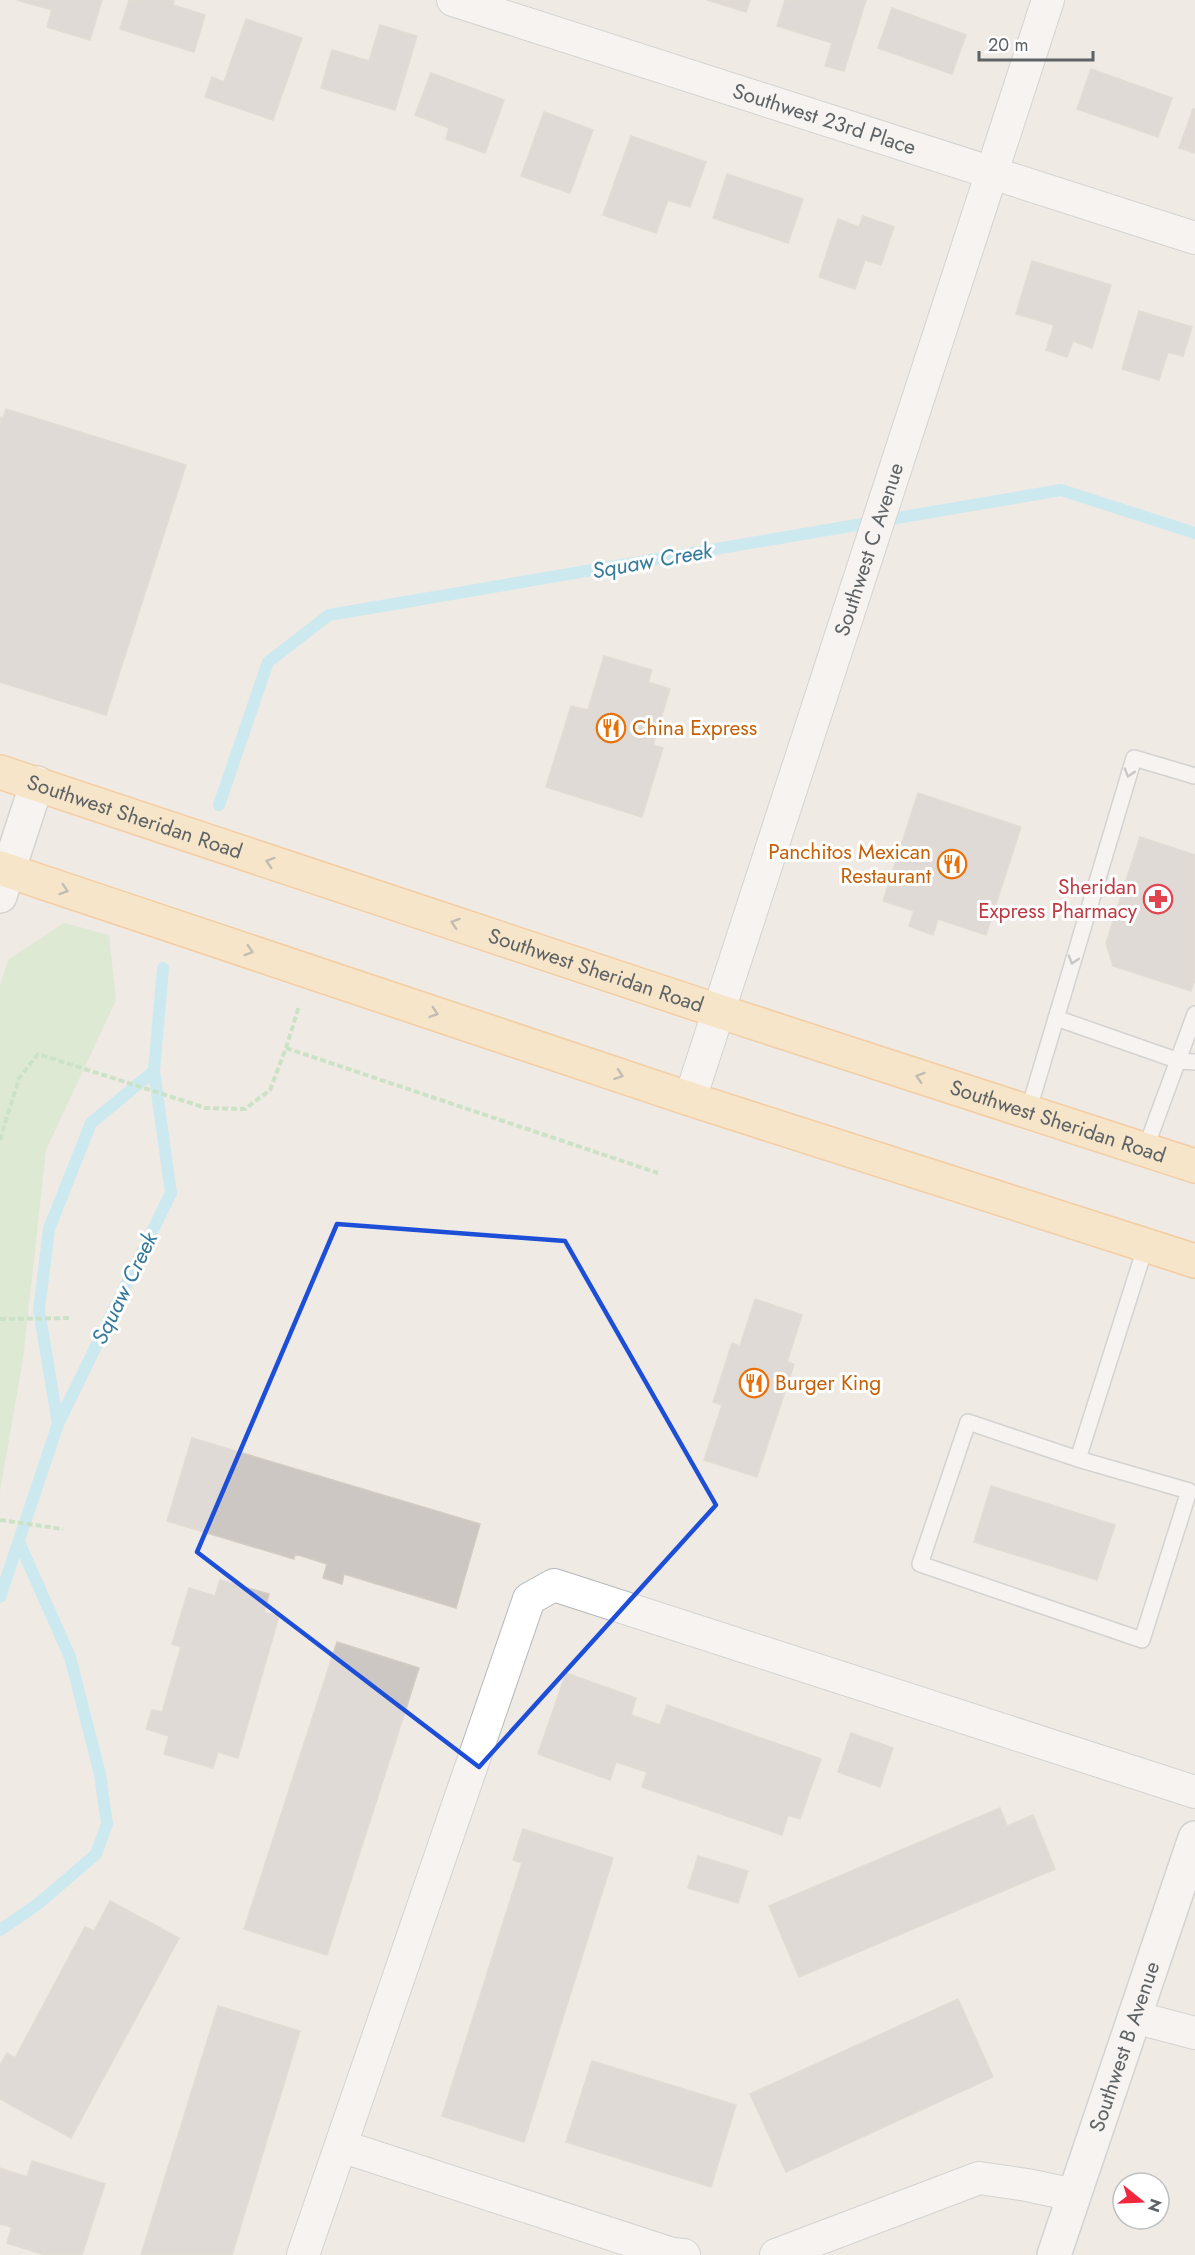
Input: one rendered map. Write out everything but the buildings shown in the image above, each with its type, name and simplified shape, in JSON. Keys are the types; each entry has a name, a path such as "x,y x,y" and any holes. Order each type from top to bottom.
{"main road":[{"name":"Southwest Sheridan Road","path":"0,772 718,1011 1195,1166"},
{"path":"3,878 309,972 690,1099 1195,1261"}],"street":[{"name":"Southwest 23rd Place","path":"453,0 1195,238"},
{"name":"Southwest C Avenue","path":"690,1099 1048,0"},
{"path":"3,878 37,783"},
{"path":"303,2255 530,1599 555,1585 1195,1792"},
{"name":"Southwest B Avenue","path":"1054,2255 1195,1838"},
{"path":"1134,2017 1195,2033"},
{"path":"340,2146 672,2254 684,2255"},
{"path":"776,2255 979,2178 1074,2195"}],"lane":[{"path":"1028,1112 1134,758 1195,776"},
{"path":"1145,1150 1195,1014"},
{"path":"1056,1018 1179,1061 1195,1062"},
{"path":"1078,1459 1146,1245"},
{"path":"968,1422 1078,1459 1189,1491 1188,1520 1142,1640 920,1564 968,1422"}],"path":[{"path":"0,1140 19,1078 38,1054 206,1108 245,1109 270,1090 286,1048 309,972"},
{"path":"286,1048 658,1173"},
{"path":"0,1319 69,1318"},
{"path":"2,1520 63,1529"}],"highlighted area":[{"path":"337,1224 565,1241 716,1505 479,1767 197,1552"}],"green space":[{"path":"64,923 109,935 116,1000 46,1150 23,1359 0,1491 0,986 8,960"}],"waterway":[{"name":"Squaw Creek","path":"219,805 268,662 329,615 1061,490 1195,533"},
{"name":"Squaw Creek","path":"0,1597 58,1424 171,1193 154,1071 163,968"},
{"path":"58,1424 39,1310 49,1229 91,1123 154,1071"},
{"path":"0,1930 38,1904 96,1854 107,1824 100,1774 70,1657 19,1542"}],"place":[{"name":"China Express","path":"611,728"},
{"name":"Panchitos Mexican Restaurant","path":"952,864"},
{"name":"Sheridan Express Pharmacy","path":"1158,899"},
{"name":"Burger King","path":"754,1383"}]}
